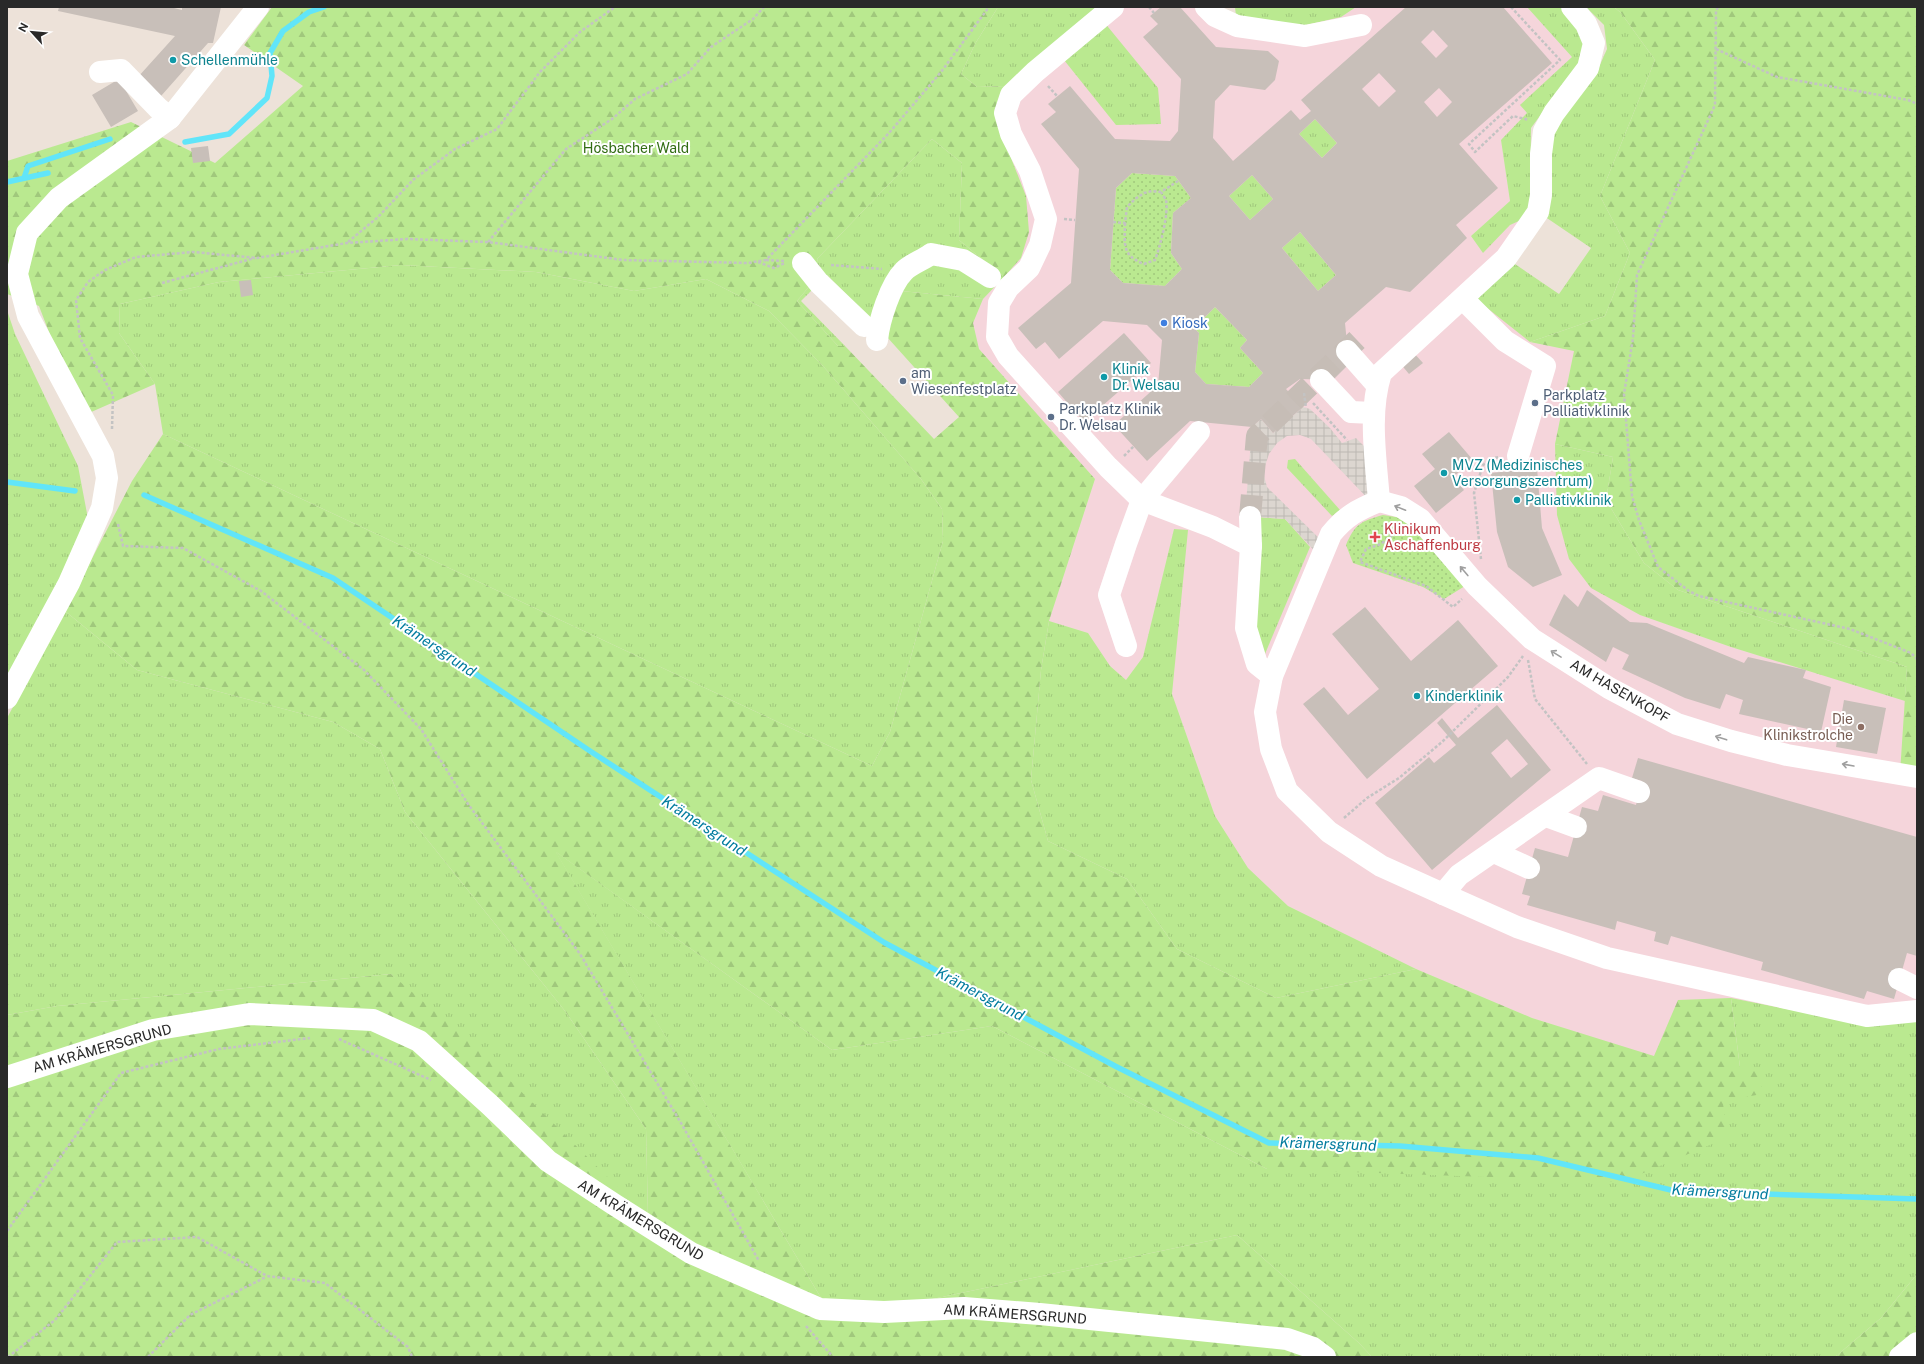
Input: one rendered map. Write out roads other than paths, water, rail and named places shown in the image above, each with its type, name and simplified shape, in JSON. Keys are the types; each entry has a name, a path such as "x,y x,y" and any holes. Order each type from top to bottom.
{"street":[{"path":"7,698 69,583 102,508 107,478 104,456 28,316 17,274 27,233 59,198 170,118 258,7"},
{"path":"999,289 1029,268 1040,245 1046,219 1030,171 1011,134 1005,113 1011,95 1035,72 1113,7"},
{"path":"1206,7 1215,16 1237,26 1306,36 1362,25"},
{"path":"1572,7 1586,24 1594,43 1588,68 1554,113 1544,131 1541,154 1541,194 1538,212 1506,258 1381,373 1377,385 1373,413 1378,501 1355,512 1342,521 1331,534 1272,676 1264,712 1271,749 1287,791 1329,832 1381,866 1517,927 1607,958 1867,1016 1917,1011"},
{"path":"100,72 121,70 158,108 170,118"},
{"path":"796,262 871,333 878,327 889,296 904,271 931,254 963,260 999,289"},
{"path":"999,289 997,337 1008,356 1108,467 1142,500 1213,527 1251,546"},
{"path":"1463,299 1505,341 1545,366 1518,456"},
{"path":"1347,351 1377,385"},
{"path":"1321,380 1351,412 1373,413"},
{"path":"1126,646 1109,595 1142,500 1199,432"},
{"name":"AM HASENKOPF","path":"1378,501 1401,507 1420,519 1479,588 1532,639 1609,688 1677,724 1731,741 1787,755 1917,777"},
{"path":"1250,518 1251,546 1246,628 1257,664 1272,676"},
{"path":"1443,894 1459,875 1546,816 1598,778 1639,792"},
{"path":"1546,816 1576,827"},
{"path":"1494,852 1529,868"},
{"name":"AM KRÄMERSGRUND","path":"7,1077 153,1030 249,1014 374,1020 419,1041 548,1161 614,1205 691,1253 820,1309 884,1312 964,1308 1040,1314 1287,1339 1313,1348 1325,1357"},
{"path":"1900,1357 1917,1343"}],"waterway":[{"path":"185,142 229,134 267,98 272,76 270,53 283,31 309,12 324,7"},
{"path":"24,178 28,166 110,139"},
{"path":"7,182 48,173"},
{"name":"Krämersgrund","path":"7,482 75,491"},
{"name":"Krämersgrund","path":"144,495 333,578 590,751 885,943 1115,1066 1269,1143 1400,1146 1538,1158 1675,1191 1917,1199"}],"tunnel":[{"path":"1250,517 1257,436 1357,340"}],"place":[{"name":"Schellenmühle","path":"173,60"},
{"name":"Kiosk","path":"1164,323"},
{"name":"Klinik Dr. Welsau","path":"1104,377"},
{"name":"am Wiesenfestplatz","path":"903,381"},
{"name":"Parkplatz Palliativklinik","path":"1535,403"},
{"name":"Parkplatz Klinik Dr. Welsau","path":"1051,417"},
{"name":"MVZ (Medizinisches Versorgungszentrum)","path":"1444,473"},
{"name":"Palliativklinik","path":"1517,500"},
{"name":"Klinikum Aschaffenburg","path":"1375,537"},
{"name":"Kinderklinik","path":"1417,696"},
{"name":"Die Klinikstrolche","path":"1861,727"}],"park label":[{"name":"Hösbacher Wald","path":"636,148"}]}
